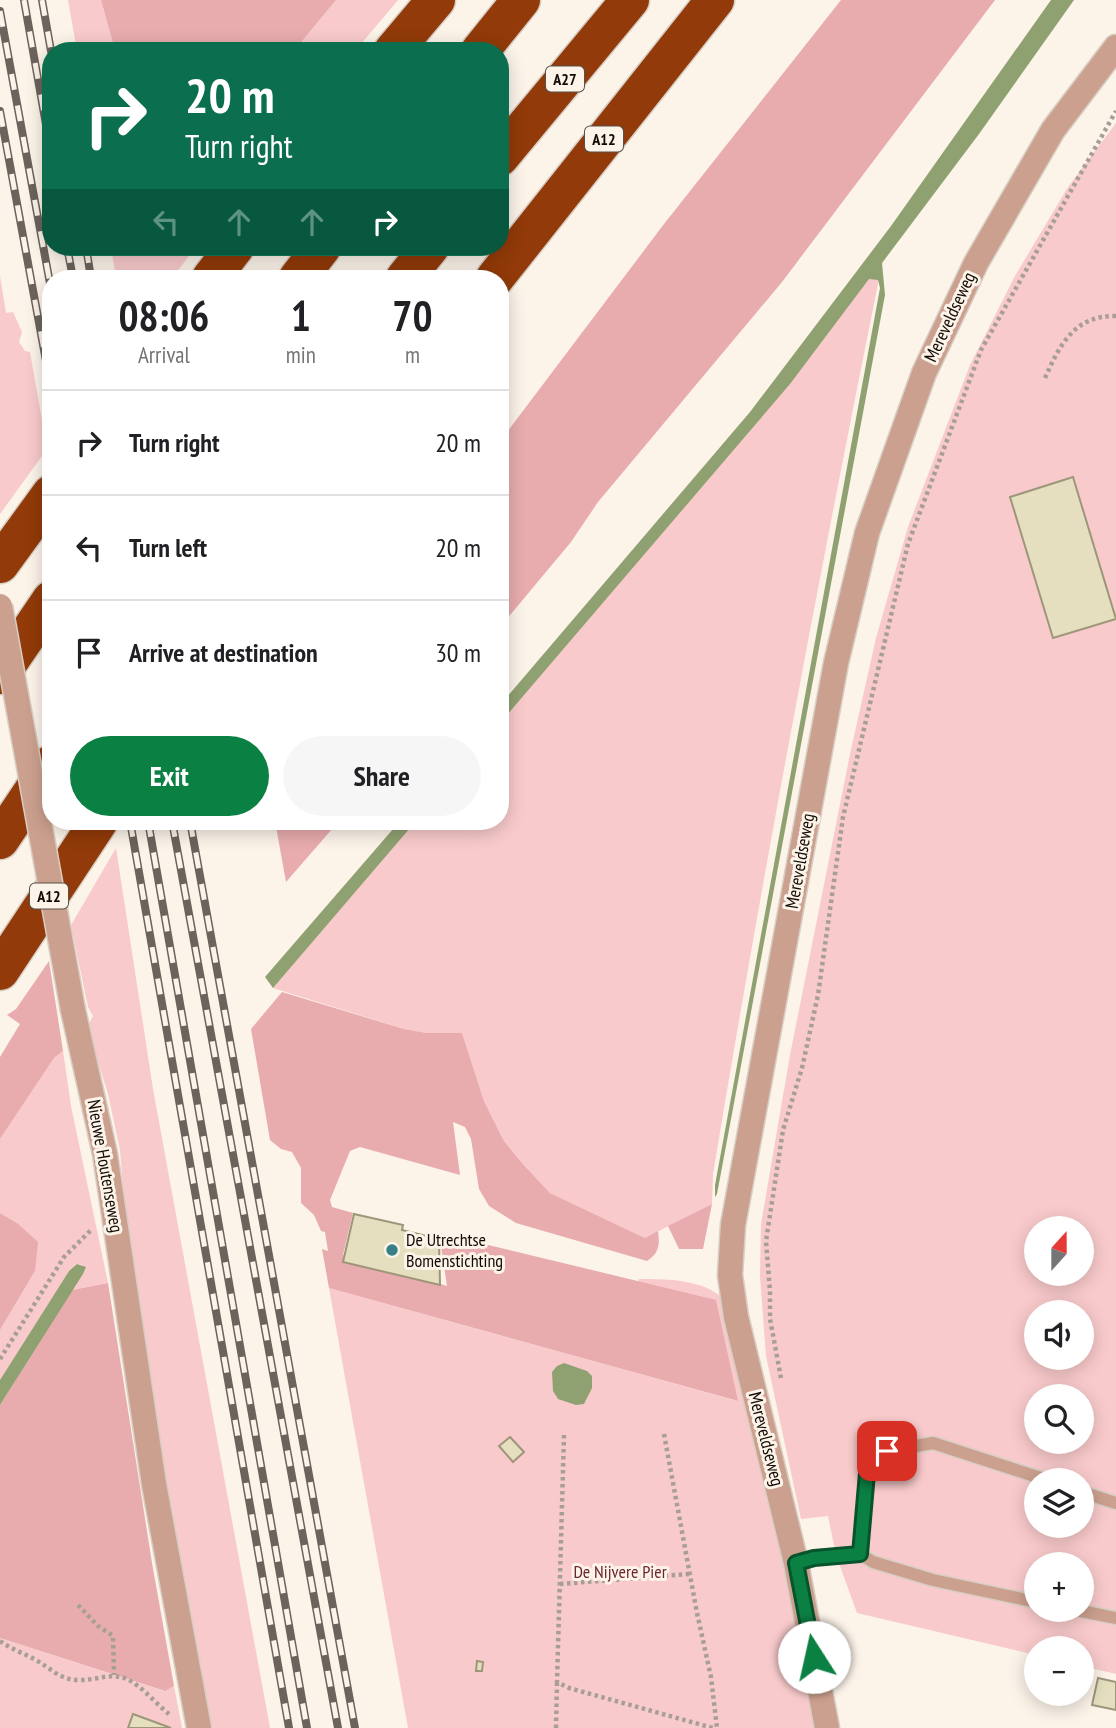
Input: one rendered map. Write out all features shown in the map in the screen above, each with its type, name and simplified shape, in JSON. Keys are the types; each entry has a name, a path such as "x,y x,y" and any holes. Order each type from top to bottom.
{"highway":[{"path":"401,42 436,0"},
{"path":"487,42 521,0"},
{"name":"A27","path":"509,146 631,0"},
{"name":"A12","path":"501,270 715,0"},
{"path":"218,270 229,256"},
{"path":"304,270 315,256"},
{"path":"411,270 423,256"},
{"path":"0,564 42,506"},
{"path":"0,675 42,613"},
{"path":"0,840 42,777"},
{"name":"A12","path":"0,971 93,830"}],"street":[{"name":"Mereveldseweg","path":"827,1728 796,1563 736,1318 730,1275 731,1239 836,663 867,533 924,373 976,263 1053,131 1116,47"},
{"name":"Nieuwe Houtenseweg","path":"0,606 73,1010 105,1154 154,1484 198,1724"}],"lane":[{"path":"860,1554 867,1473 887,1451 933,1443 1024,1472"},
{"path":"1094,1496 1116,1503"},
{"path":"796,1563 814,1558 860,1554 873,1562 933,1580 1024,1599"},
{"path":"1094,1614 1116,1618"}],"path":[{"path":"782,1386 770,1320 766,1241 783,1130 803,1068 818,995 843,817 908,544 981,350 1116,111"},
{"path":"1045,377 1060,346 1084,321 1116,316"},
{"path":"0,1359 64,1257 82,1237 114,1210"},
{"path":"557,1682 569,1688 715,1728 711,1677 664,1434"},
{"path":"556,1728 564,1435"},
{"path":"560,1584 689,1574"},
{"path":"78,1605 98,1626 113,1636 114,1675"},
{"path":"0,1641 41,1663 54,1674 68,1679 78,1681 114,1675 133,1683 173,1717 198,1724"}],"green space":[{"path":"68,0 101,0 113,42 75,42"},
{"path":"336,0 398,0 363,42 301,42"},
{"path":"1116,123 1116,1674 1094,1669 1094,1636 1024,1636 1024,1652 857,1613 836,1555 828,1516 801,1519 766,1356 760,1276 761,1224 790,1055 876,638 908,527 970,365 1015,276 1068,187"},
{"path":"884,254 773,828 713,1174 712,1204 645,1238 550,1193 522,1163 504,1141 484,1101 462,1033 427,1033 404,1029 273,988 403,830 509,830 509,704"},
{"path":"112,256 189,256 178,270 115,270"},
{"path":"0,276 6,313 13,312 22,332 19,342 25,351 30,352 42,420 42,456 0,514"},
{"path":"116,848 153,1089 270,1728 208,1728 167,1503 127,1238 120,1150 108,1094 87,1027 93,1016 88,1007 71,925"},
{"path":"63,1051 71,1106 108,1283 72,1290 83,1274 82,1265 77,1264 69,1271 0,1380 0,1330 35,1271 17,1223 0,1213 0,1139 54,1058"},
{"name":"De Nijvere Pier","path":"639,1279 696,1284 725,1300 822,1728 408,1728 329,1288 737,1401 730,1368 638,1282"},
{"path":"0,1638 164,1691 174,1686 182,1728 0,1728"}],"shaded area":[{"path":"101,0 336,0 301,42 113,42"},
{"path":"841,0 995,0 782,282 598,502 571,542 509,616 509,429 664,224"},
{"path":"1051,0 1074,0 979,134 882,263 885,295 715,1197 715,1185 880,288 878,280 869,279 790,384 509,713 509,695 750,412 891,226"},
{"path":"277,830 331,830 286,882"},
{"path":"392,830 408,830 273,988 265,977"},
{"path":"49,961 63,1051 54,1058 0,1139 0,1057 20,1024 7,1015 16,1009"},
{"path":"282,992 404,1029 427,1033 462,1033 484,1101 504,1141 550,1193 645,1238 658,1231 659,1236 656,1252 647,1261 516,1223 489,1206 479,1189 471,1139 465,1127 453,1122 460,1175 360,1147 350,1151 330,1200 332,1207 353,1213 343,1255 447,1286 439,1233 716,1300 738,1401 329,1288 322,1249 328,1251 325,1232 321,1231 314,1215 301,1203 301,1168 292,1152 281,1149 270,1140 251,1029"},
{"path":"712,1204 703,1249 679,1249 668,1226"},
{"path":"0,1213 17,1223 38,1242 35,1271 0,1330"},
{"path":"77,1264 86,1267 83,1274 0,1405 0,1380 69,1271"},
{"path":"108,1283 174,1686 165,1691 0,1638 0,1405 72,1290"},
{"path":"564,1363 587,1371 592,1376 592,1388 584,1404 576,1405 558,1399 553,1391 552,1372"}],"building":[{"path":"1073,477 1116,619 1053,638 1010,497"},
{"path":"354,1214 403,1225 402,1230 439,1239 440,1285 343,1262"},
{"path":"510,1437 524,1452 513,1462 499,1446"},
{"path":"477,1661 483,1662 482,1671 476,1671"},
{"path":"1098,1678 1116,1682 1116,1710 1094,1705"},
{"path":"133,1714 171,1728 128,1728"}],"railway":[{"path":"24,0 42,102"},
{"path":"42,0 49,42"},
{"path":"0,11 42,240"},
{"path":"0,111 42,339"},
{"path":"45,256 48,270"},
{"path":"69,256 71,270"},
{"path":"87,256 90,270"},
{"path":"132,830 289,1728"},
{"path":"150,830 307,1728"},
{"path":"174,830 338,1728"},
{"path":"192,830 355,1728"}],"place":[{"name":"De Utrechtse Bomenstichting","path":"392,1250"}],"route":[{"path":"814,1657 796,1563 814,1558 860,1554 867,1473 887,1451"}]}
